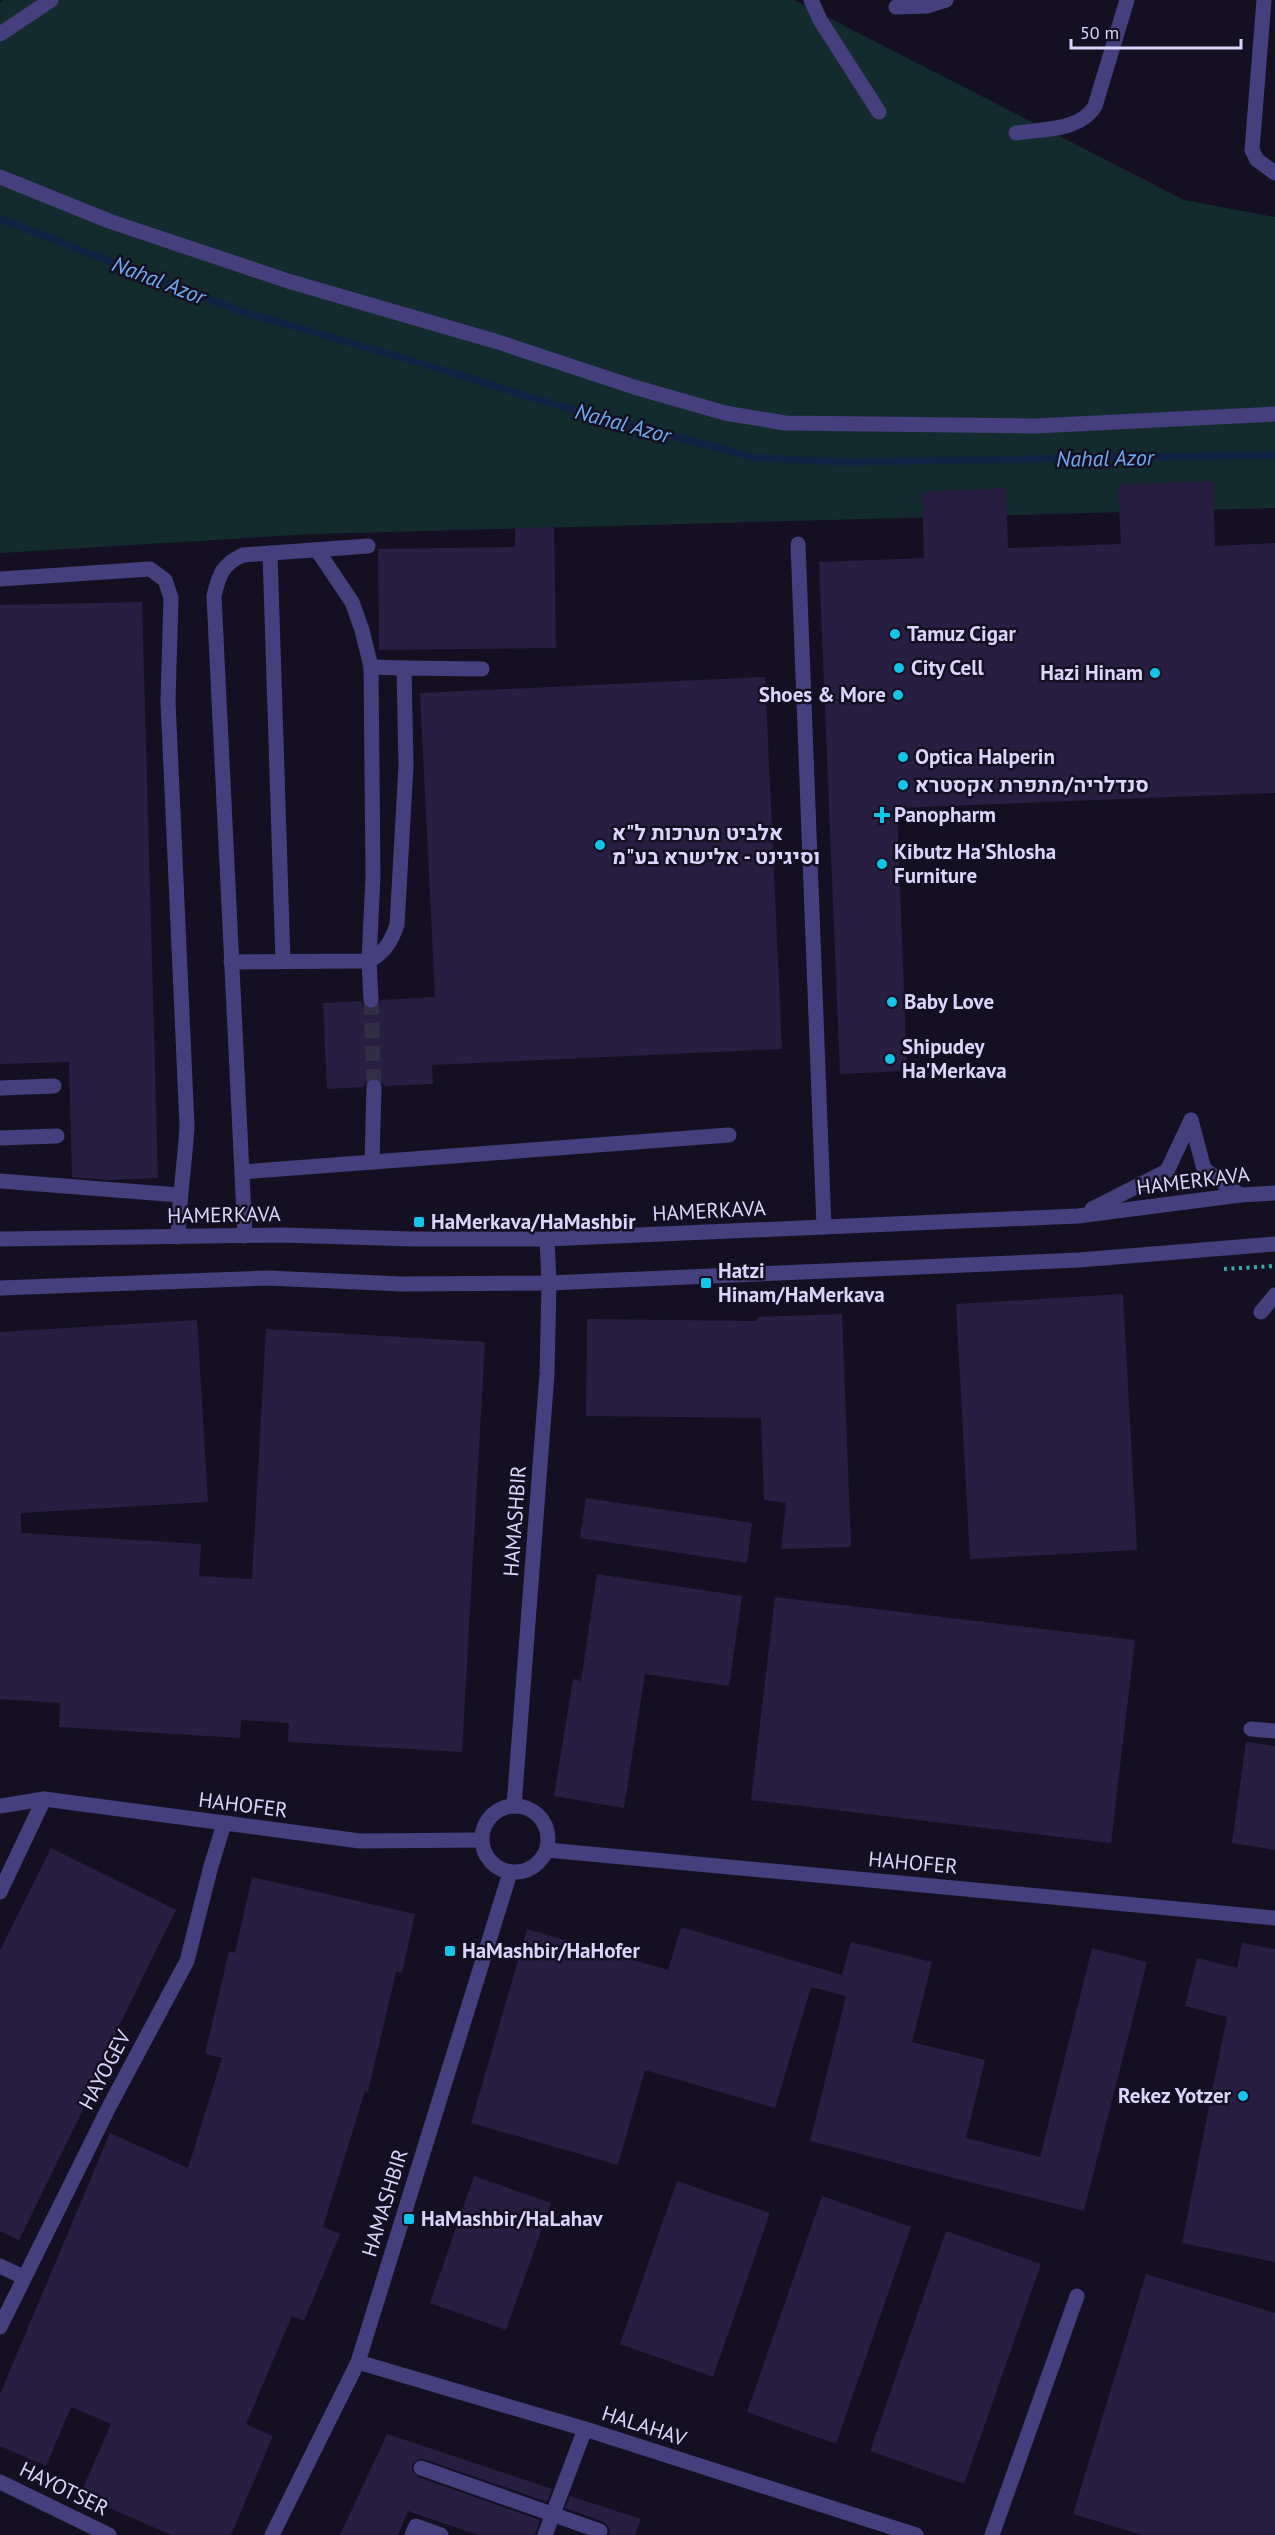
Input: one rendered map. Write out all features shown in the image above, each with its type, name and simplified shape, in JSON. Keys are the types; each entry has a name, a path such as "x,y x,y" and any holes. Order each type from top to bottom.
{"street":[{"path":"0,34 51,0"},
{"path":"811,0 820,20 879,112"},
{"path":"896,8 927,6 946,0"},
{"path":"1016,133 1076,123 1088,116 1095,106 1127,0"},
{"path":"1264,0 1252,150 1257,160 1275,173"},
{"path":"0,177 109,221 288,281 498,342 634,387 725,413 785,423 1025,426 1275,414"},
{"path":"798,544 824,1227"},
{"path":"246,1236 214,596 217,580 228,562 243,555 369,546"},
{"path":"318,550 352,602 371,667 373,876 369,961 371,1000"},
{"path":"270,553 283,961"},
{"path":"0,579 150,569 165,580 171,598 168,701 187,1126 177,1237"},
{"path":"371,667 482,669"},
{"path":"231,962 369,961 380,954 390,943 397,925 406,766 404,668"},
{"path":"0,1088 54,1086"},
{"path":"372,1162 374,1087"},
{"path":"1078,1216 1167,1171 1191,1120 1204,1170 1240,1195"},
{"path":"242,1172 729,1135"},
{"path":"0,1138 57,1136"},
{"path":"0,1181 179,1195"},
{"name":"HAMERKAVA","path":"0,1239 246,1236 547,1239 1078,1216 1240,1195 1275,1193"},
{"name":"HAMASHBIR","path":"514,1806 546,1386 549,1283 547,1239"},
{"path":"0,1288 267,1278 402,1284 549,1283 1079,1260 1275,1244"},
{"path":"1261,1312 1275,1295"},
{"path":"1251,1729 1275,1731"},
{"path":"0,1892 44,1798"},
{"name":"HAHOFER","path":"0,1806 44,1798 360,1841 482,1840"},
{"path":"514,1806 535,1812 547,1828 549,1839 542,1861 522,1873 510,1873 490,1862 484,1851 482,1840 487,1820 495,1812 514,1806"},
{"name":"HAYOGEV","path":"0,2327 109,2107 187,1961 211,1866 225,1824"},
{"name":"HAHOFER","path":"547,1850 1275,1918"},
{"name":"HAMASHBIR","path":"272,2535 358,2362 510,1873"},
{"path":"0,2266 23,2277"},
{"path":"992,2535 1077,2296"},
{"name":"HALAHAV","path":"358,2362 585,2429 916,2535"},
{"path":"545,2535 585,2429"},
{"path":"421,2468 600,2531 598,2535"},
{"name":"HAYOTSER","path":"0,2482 109,2535"},
{"path":"412,2535 416,2526 441,2535"}],"green space":[{"path":"3,0 794,0 1184,200 1275,217 1275,508 313,534 0,553 0,2"}],"building":[{"path":"1213,481 1215,546 1275,543 1275,793 897,808 907,1071 840,1074 819,562 924,558 922,492 1006,488 1008,548 1121,544 1118,485"},
{"path":"554,527 556,648 379,650 378,549 515,547 515,528"},
{"path":"142,602 158,1178 107,1180 72,1177 69,1062 0,1064 0,605"},
{"name":"אלביט מערכות ל\"א וסיגינט - אלישרא בע\"מ","path":"765,677 782,1049 432,1065 433,1084 384,1086 380,1079 374,1077 366,1081 364,1087 327,1089 323,1003 361,1001 363,1006 371,1010 377,1008 381,1000 435,997 420,693"},
{"path":"1123,1294 1137,1550 970,1559 956,1304"},
{"path":"842,1314 851,1547 781,1549 786,1503 764,1500 761,1418 586,1416 587,1319 757,1321 757,1317"},
{"path":"197,1320 208,1502 21,1513 21,1533 201,1544 199,1576 252,1579 266,1329 485,1342 462,1752 288,1742 289,1723 241,1720 240,1738 59,1727 60,1703 0,1699 0,1332"},
{"path":"586,1498 752,1523 747,1563 580,1538"},
{"path":"597,1574 742,1596 729,1686 645,1674 624,1808 554,1796 573,1679 581,1681"},
{"path":"775,1597 1135,1640 1111,1843 751,1800"},
{"path":"1246,1742 1275,1746 1275,1850 1232,1843"},
{"path":"51,1848 176,1910 92,2081 96,2083 19,2240 0,2231 0,1951"},
{"path":"252,1877 415,1914 402,1973 396,1972 368,2092 365,2091 323,2227 340,2234 304,2321 292,2316 246,2424 273,2436 231,2535 171,2535 80,2495 111,2424 71,2407 46,2466 0,2446 0,2394 110,2133 188,2168 222,2058 205,2054 229,1951 235,1953"},
{"path":"681,1927 842,1975 851,1942 932,1962 912,2042 985,2060 966,2138 1040,2157 1092,1948 1147,1962 1084,2211 810,2141 846,1996 811,1987 775,2108 645,2070 618,2165 471,2123 527,1929 668,1970"},
{"name":"Rekez Yotzer","path":"1242,1943 1275,1949 1275,2262 1182,2243 1227,2017 1185,2006 1197,1958 1237,1968"},
{"path":"474,2176 551,2203 506,2330 430,2303"},
{"path":"677,2181 770,2213 713,2377 620,2344"},
{"path":"822,2196 911,2227 836,2444 747,2412"},
{"path":"946,2231 1041,2264 964,2484 870,2451"},
{"path":"1146,2274 1275,2313 1275,2535 1142,2535 1073,2514"},
{"path":"387,2434 552,2489 547,2502 424,2459 419,2459 412,2464 412,2470 418,2477 540,2520 535,2535 478,2535 408,2511 398,2535 340,2535"},
{"path":"570,2496 641,2519 635,2535 609,2535 610,2529 604,2522 565,2508"}],"waterway":[{"name":"Nahal Azor","path":"0,219 243,312 563,407 756,458 846,462 1275,455"}],"tunnel":[{"path":"371,1000 374,1087"}],"place":[{"name":"Tamuz Cigar","path":"895,634"},
{"name":"City Cell","path":"899,668"},
{"name":"Hazi Hinam","path":"1155,673"},
{"name":"Shoes & More","path":"898,695"},
{"name":"Optica Halperin","path":"903,757"},
{"name":"סנדלריה/מתפרת אקסטרא","path":"903,785"},
{"name":"Panopharm","path":"882,815"},
{"name":"אלביט מערכות ל\"א וסיגינט - אלישרא בע\"מ","path":"600,845"},
{"name":"Kibutz Ha'Shlosha Furniture","path":"882,864"},
{"name":"Baby Love","path":"892,1002"},
{"name":"Shipudey Ha'Merkava","path":"890,1059"},
{"name":"HaMerkava/HaMashbir","path":"419,1222"},
{"name":"Hatzi Hinam/HaMerkava","path":"706,1283"},
{"name":"HaMashbir/HaHofer","path":"450,1951"},
{"name":"Rekez Yotzer","path":"1243,2096"},
{"name":"HaMashbir/HaLahav","path":"409,2219"}]}
